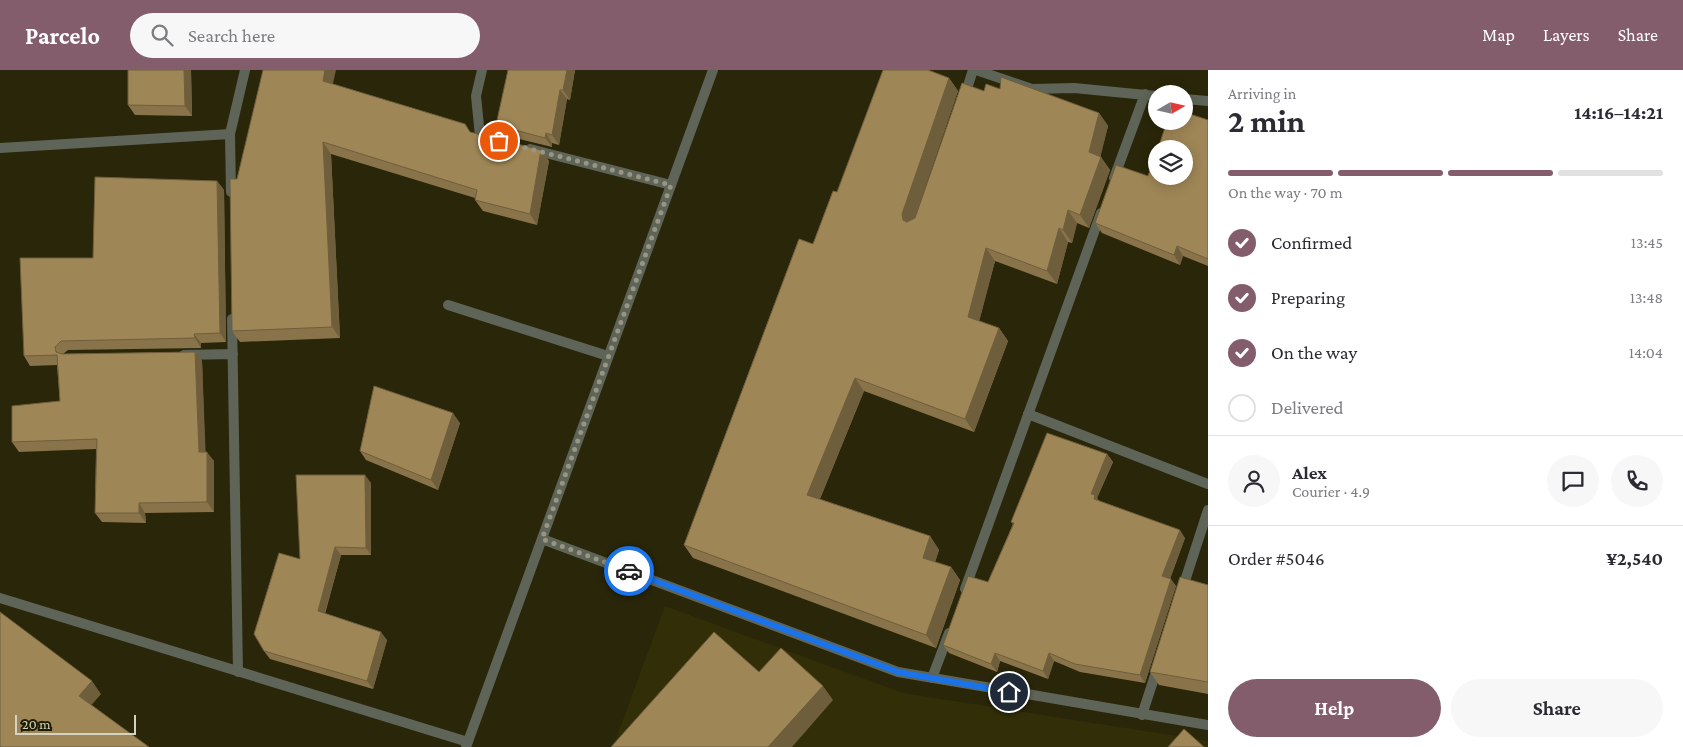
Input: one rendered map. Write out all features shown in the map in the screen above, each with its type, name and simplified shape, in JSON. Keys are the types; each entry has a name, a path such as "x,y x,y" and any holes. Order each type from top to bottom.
{"street":[{"path":"231,201 230,134 245,70"},
{"path":"482,70 476,96 480,136 499,141"},
{"path":"0,598 467,744 713,70"},
{"path":"960,108 974,70 1032,89 1074,88 1148,95"},
{"path":"1111,186 1145,94"},
{"path":"1193,100 1208,102"},
{"path":"0,148 230,134"},
{"path":"518,146 671,185"},
{"path":"962,596 1104,204"},
{"path":"448,305 608,356"},
{"path":"232,306 238,672"},
{"path":"175,355 233,354"},
{"path":"1028,414 1208,484"},
{"path":"1178,603 1208,510"},
{"path":"542,539 898,672 1208,725"},
{"path":"932,678 952,624"},
{"path":"1142,715 1160,659"}],"shaded area":[{"path":"665,606 903,693 1208,741 1208,747 613,747"}],"building":[{"path":"128,70 184,70 185,106 128,105"},
{"path":"263,70 325,70 323,81 465,124 470,132 541,150 530,214 475,200 477,190 323,142 332,327 232,331 230,179 237,179"},
{"path":"508,70 567,70 563,90 560,90 552,135 546,133 545,138 496,125"},
{"path":"883,70 928,70 949,78 902,214 903,220 907,222 915,218 962,83 984,91 986,84 1000,89 1001,77 1099,113 1089,152 1101,157 1080,215 1068,210 1063,230 1059,228 1047,271 986,248 968,317 999,328 965,419 855,378 807,495 930,536 923,558 951,567 926,635 684,545 799,239 813,244 833,191 837,192"},
{"path":"1193,115 1208,120 1208,259 1177,246 1174,255 1095,223 1116,165 1148,176 1148,185 1193,185 1193,140 1161,140 1164,130 1193,130"},
{"path":"95,177 217,181 220,333 194,334 195,338 61,341 55,347 56,352 62,354 195,352 199,452 207,452 207,502 139,503 139,513 95,513 97,439 12,442 12,406 60,401 57,355 24,356 20,258 93,258"},
{"path":"374,386 453,413 431,480 360,451"},
{"path":"1047,433 1107,454 1091,494 1095,495 1094,499 1180,530 1162,576 1171,579 1140,675 1075,664 1049,653 1043,671 995,653 991,664 943,645 968,576 988,582 1014,523 1011,522"},
{"path":"296,475 365,475 366,548 335,547 318,611 381,632 367,681 264,651 254,634 279,553 300,559"},
{"path":"1180,577 1208,585 1208,682 1150,672"},
{"path":"0,612 92,681 79,696 149,747 0,747"},
{"path":"714,632 759,672 781,648 823,686 768,747 611,747"},
{"path":"1184,729 1204,747 1168,747"}],"way so far":[{"path":"499,141 671,185 542,539 629,571"}],"route":[{"path":"629,571 898,672 1009,692"}]}
